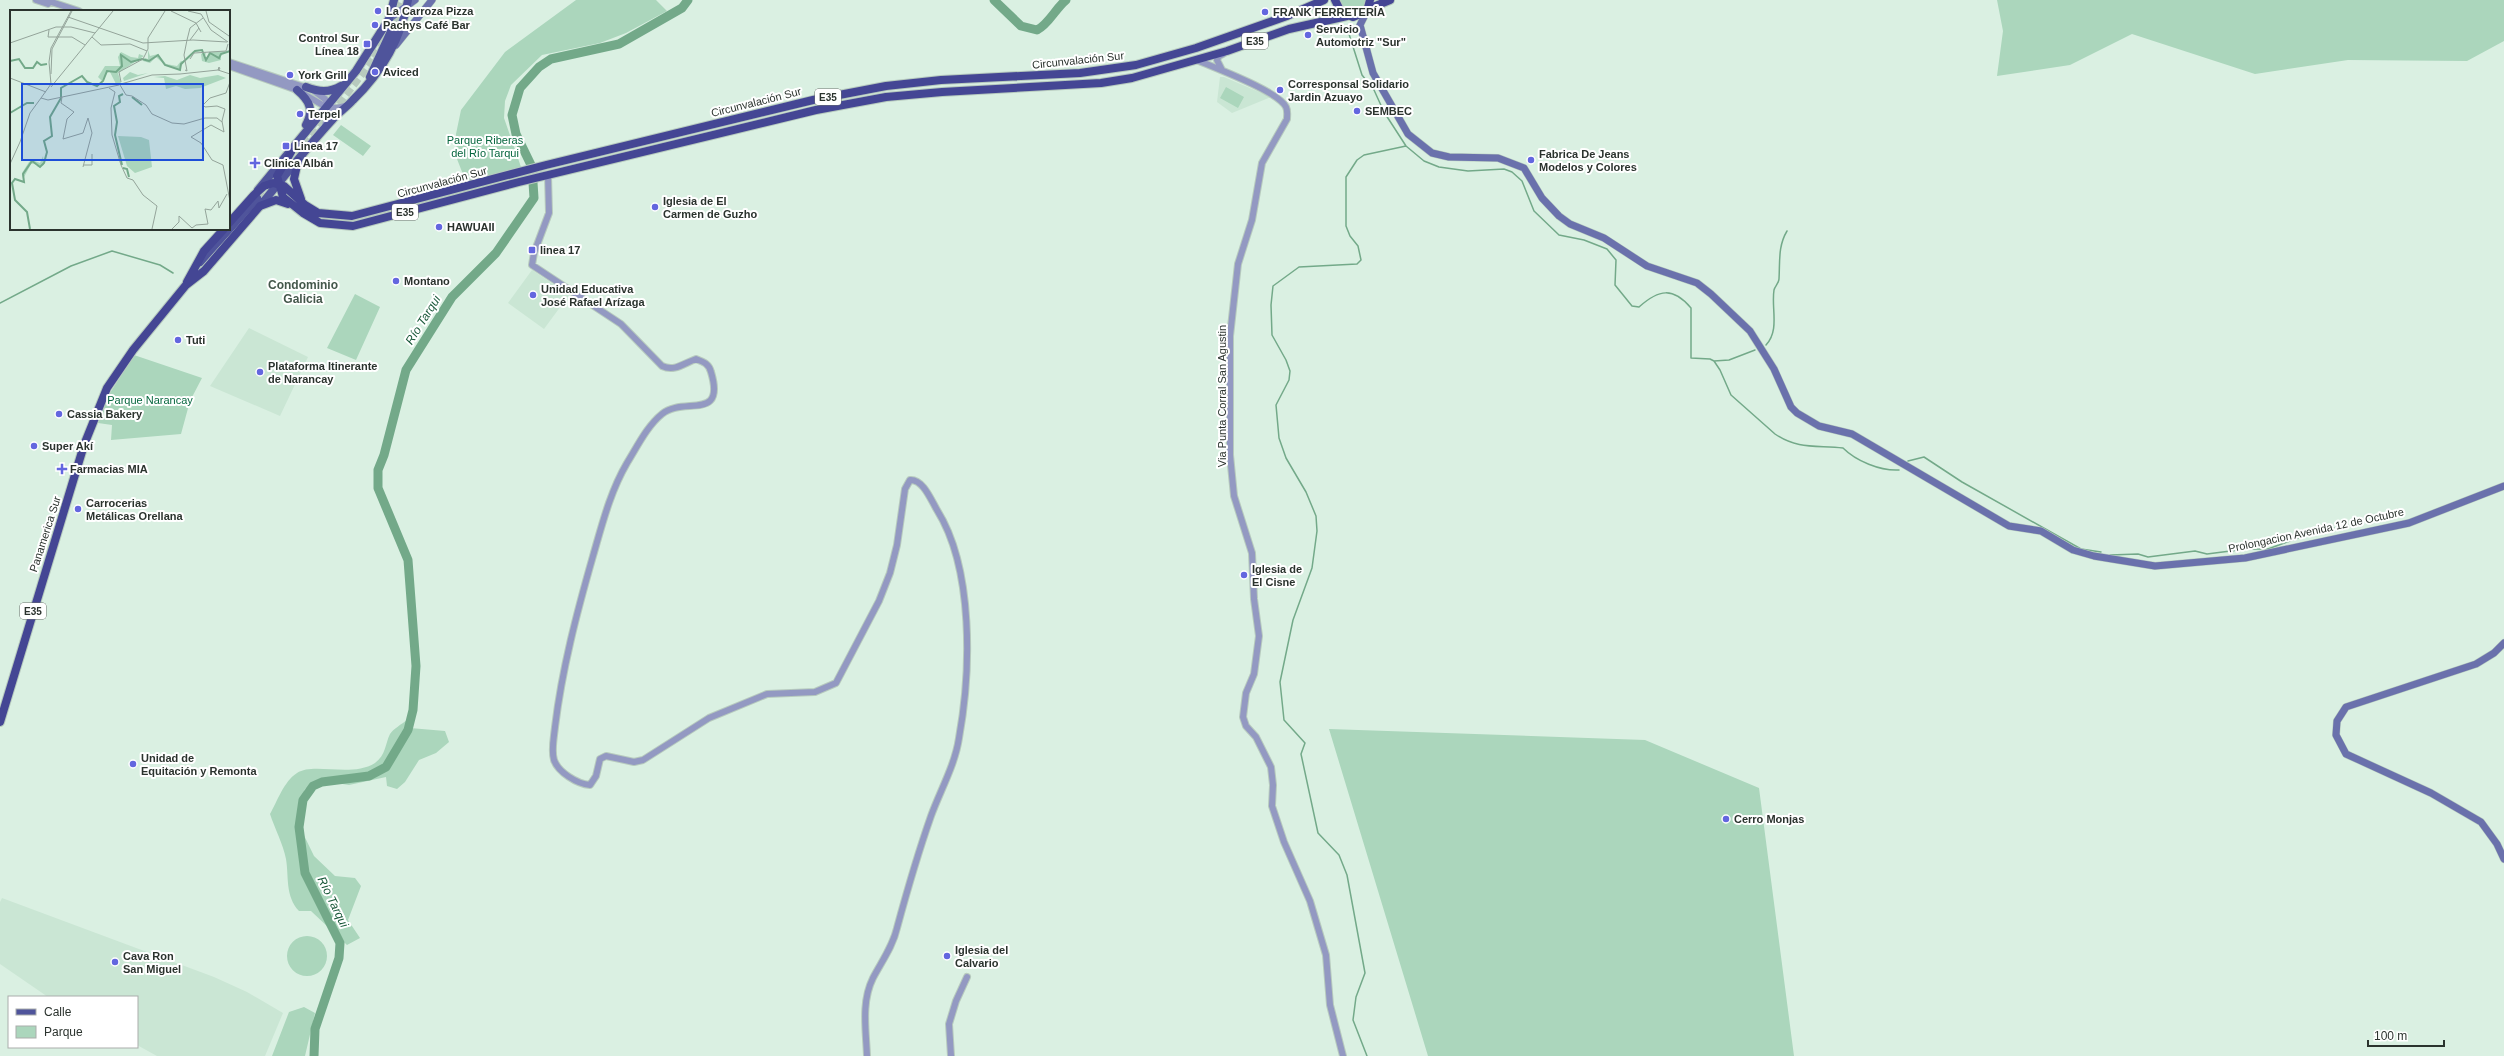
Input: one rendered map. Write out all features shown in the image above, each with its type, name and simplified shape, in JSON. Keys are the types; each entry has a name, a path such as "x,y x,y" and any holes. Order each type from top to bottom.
{"highway":[{"name":"Circunvalación Sur","path":"278,184 284,186 305,205 318,213 352,216 541,166 797,104 886,86 941,80 1080,73 1136,65 1196,48 1287,16 1324,0"},
{"path":"1335,0 1338,9 1348,16"},
{"path":"1367,10 1370,0"},
{"name":"Circunvalación Sur","path":"294,207 320,223 354,226 519,182 816,110 886,97 942,92 1101,83 1132,78 1227,51 1289,29 1348,16 1359,16 1367,10 1390,0"},
{"path":"291,152 277,176 278,184 283,197 294,207"},
{"path":"298,161 294,179 296,191 305,205"},
{"name":"E35","path":"194,273 204,271 268,185 278,184"},
{"name":"E35","path":"230,222 258,200 276,200 294,207"},
{"name":"E35","path":"194,273 204,251 223,230"},
{"name":"Panamerica Sur","path":"0,722 93,420 107,388 132,350 186,285 194,273"}],"main road":[{"path":"389,19 394,0"},
{"path":"303,133 328,106 368,54 389,19 407,2 415,0"},
{"path":"258,200 278,184 334,117 353,101 432,0"},
{"path":"393,48 407,2"},
{"name":"Prolongacion Avenida 12 de Octubre","path":"1367,10 1360,25 1373,73 1404,127 1432,153 1449,157 1498,158 1524,168 1542,198 1559,216 1570,224 1604,238 1647,266 1697,283 1711,294 1750,331 1774,368 1791,407 1797,413 1819,426 1852,434 2010,526 2041,531 2073,550 2094,556 2136,564 2163,565 2245,558 2409,523 2504,486"},
{"name":"Prolongacion Avenida 12 de Octubre","path":"1348,16 1357,24 1362,34"},
{"path":"368,83 374,66 393,28"},
{"path":"306,87 324,91 334,90 346,83"},
{"path":"258,200 303,133 311,113 310,104 297,90"},
{"path":"2504,643 2494,653 2476,664 2346,707 2337,720 2336,735 2346,754 2431,793 2481,822 2497,844 2504,859"}],"street":[{"path":"36,0 65,10"},
{"path":"45,0 76,10"},
{"path":"1223,71 1217,63 1217,58 1227,51"},
{"name":"Via Punta Corral San Agustin","path":"1197,60 1253,84 1281,101 1287,111 1287,119 1262,164 1252,220 1238,264 1232,320 1230,455 1234,496 1252,553 1254,599 1259,636 1254,674 1246,693 1243,717 1246,726 1256,737 1271,767 1274,785 1272,806 1284,842 1310,901 1326,955 1330,1005 1343,1056"},
{"path":"230,62 306,87 321,94 328,106 328,118 319,134"},
{"path":"230,66 297,90 328,106 342,107 353,101"},
{"path":"546,176 549,212 534,253 532,265 621,324 662,366 675,368 696,359 703,362 710,367 714,391 712,399 706,404 670,409 657,418 640,442 613,491 581,598 564,666 554,742 553,758 557,767 574,780 590,785 596,776 600,759 606,756 634,762 643,760 709,718 760,697 768,694 822,691 836,683 879,601 890,574 897,545 905,489 910,480 920,483 942,517 949,535 956,555 966,606 964,692 959,739 953,762 930,818 896,933 873,978 866,1000 864,1036 867,1056"},
{"path":"952,1056 949,1024 956,1001 967,977"}],"shaded area":[{"path":"1220,77 1224,77 1271,97 1232,113 1217,102"},
{"name":"Unidad Educativa José Rafael Arízaga","path":"532,270 569,295 544,329 508,303"},
{"name":"Plataforma Itinerante de Narancay","path":"249,328 308,357 280,416 210,386"},
{"path":"2,898 214,977 247,992 283,1013 265,1056 157,1056 138,1046 138,996 47,996 0,964 0,902"}],"green space":[{"name":"Parque Riberas del Río Tarqui","path":"576,0 656,0 667,11 626,33 600,43 542,55 511,85 505,101 504,118 521,167 466,182 457,159 456,134 461,110 505,52"},
{"path":"1337,0 1367,0 1366,6 1359,13 1345,13"},
{"path":"1997,0 2504,0 2504,41 2467,61 2348,60 2255,74 2132,34 2070,65 1997,76 2003,31"},
{"path":"1226,87 1244,97 1238,108 1220,98"},
{"path":"341,125 371,146 363,156 333,135"},
{"path":"355,294 380,307 356,360 327,348"},
{"name":"Parque Narancay","path":"134,355 202,378 190,401 181,434 111,440 112,425 98,423 110,393"},
{"path":"407,720 410,728 445,731 449,742 436,753 419,760 405,782 397,789 387,786 386,777 349,785 323,781 305,789 300,803 298,823 314,856 335,876 355,878 361,886 348,920 360,938 347,945 311,911 299,911 291,899 288,886 285,853 270,814 288,781 297,773 304,770 313,769 355,769 375,763 379,760 383,753 391,732"},
{"path":"1329,729 1645,740 1759,788 1794,1056 1428,1056"},
{"path":"311,936 318,939 324,945 327,956 326,964 318,973 311,976 303,976 296,973 288,964 287,952 290,945 299,937"},
{"path":"304,1007 315,1013 305,1056 272,1056 289,1012"}],"waterway":[{"path":"314,1056 315,1029 339,958 340,943 305,873 299,827 303,800 313,786 322,782 369,776 386,767 408,730 413,710 416,666 408,560 378,488 378,470 384,455 406,370 452,297 496,253 534,198 532,167 516,134 512,115 520,88 539,67 551,59 619,44 682,8 688,0"},
{"name":"Río Tarqui","path":"994,0 1021,26 1037,30 1045,24 1066,0"},
{"path":"1349,34 1362,75 1374,90 1384,112 1406,146 1424,161 1439,167 1468,171 1504,169 1512,172 1522,181 1534,211 1559,235 1584,240 1607,249 1616,260 1615,285 1632,306 1639,307 1653,297 1666,293 1678,296 1684,301 1691,308 1691,358 1710,359 1714,361 1720,370 1731,395 1775,434 1792,443 1800,445 1843,448 1861,461 1876,467 1899,470"},
{"path":"1367,1056 1353,1020 1356,997 1365,973 1347,875 1339,855 1318,833 1301,754 1305,743 1284,720 1280,682 1293,620 1312,568 1317,531 1316,516 1306,492 1286,458 1279,438 1276,405 1289,380 1290,371 1286,360 1272,335 1271,305 1273,286 1299,267 1357,264 1361,260 1358,246 1350,236 1346,226 1346,177 1357,160 1364,155 1406,146"},
{"path":"1766,345 1773,333 1773,297 1774,290 1779,280 1782,242 1787,231"},
{"path":"0,303 71,266 112,251 160,265 173,273"},
{"path":"1714,361 1729,360 1755,350"},
{"path":"1908,461 1924,457 1962,482 2081,549 2101,552"},
{"path":"2110,555 2138,554 2148,557 2195,551 2207,554 2246,549 2268,549 2322,529 2334,528"}],"tunnel":[{"path":"390,33 403,0"},
{"path":"373,57 388,31"},
{"path":"324,123 378,53"},
{"path":"288,163 326,116"},
{"path":"259,199 276,181"}],"place":[{"name":"La Carroza Pizza","path":"378,11"},
{"name":"FRANK FERRETERÍA","path":"1265,12"},
{"name":"Pachys Café Bar","path":"375,25"},
{"name":"Servicio Automotriz \"Sur\"","path":"1308,35"},
{"name":"Control Sur Línea 18","path":"367,44"},
{"name":"Aviced","path":"375,72"},
{"name":"York Grill","path":"290,75"},
{"name":"Corresponsal Solidario Jardin Azuayo","path":"1280,90"},
{"name":"SEMBEC","path":"1357,111"},
{"name":"Terpel","path":"300,114"},
{"name":"Linea 17","path":"286,146"},
{"name":"Fabrica De Jeans Modelos y Colores","path":"1531,160"},
{"name":"Clinica Albán","path":"255,163"},
{"name":"Iglesia de El Carmen de Guzho","path":"655,207"},
{"name":"HAWUAII","path":"439,227"},
{"name":"linea 17","path":"532,250"},
{"name":"Montano","path":"396,281"},
{"name":"Unidad Educativa José Rafael Arízaga","path":"533,295"},
{"name":"Tuti","path":"178,340"},
{"name":"Plataforma Itinerante de Narancay","path":"260,372"},
{"name":"Cassia Bakery","path":"59,414"},
{"name":"Super Akí","path":"34,446"},
{"name":"Farmacias MIA","path":"62,469"},
{"name":"Carrocerias Metálicas Orellana","path":"78,509"},
{"name":"Iglesia de El Cisne","path":"1244,575"},
{"name":"Unidad de Equitación y Remonta","path":"133,764"},
{"name":"Cerro Monjas","path":"1726,819"},
{"name":"Iglesia del Calvario","path":"947,956"},
{"name":"Cava Ron San Miguel","path":"115,962"}],"district":[{"name":"Condominio Galicia","path":"303,292"}]}
